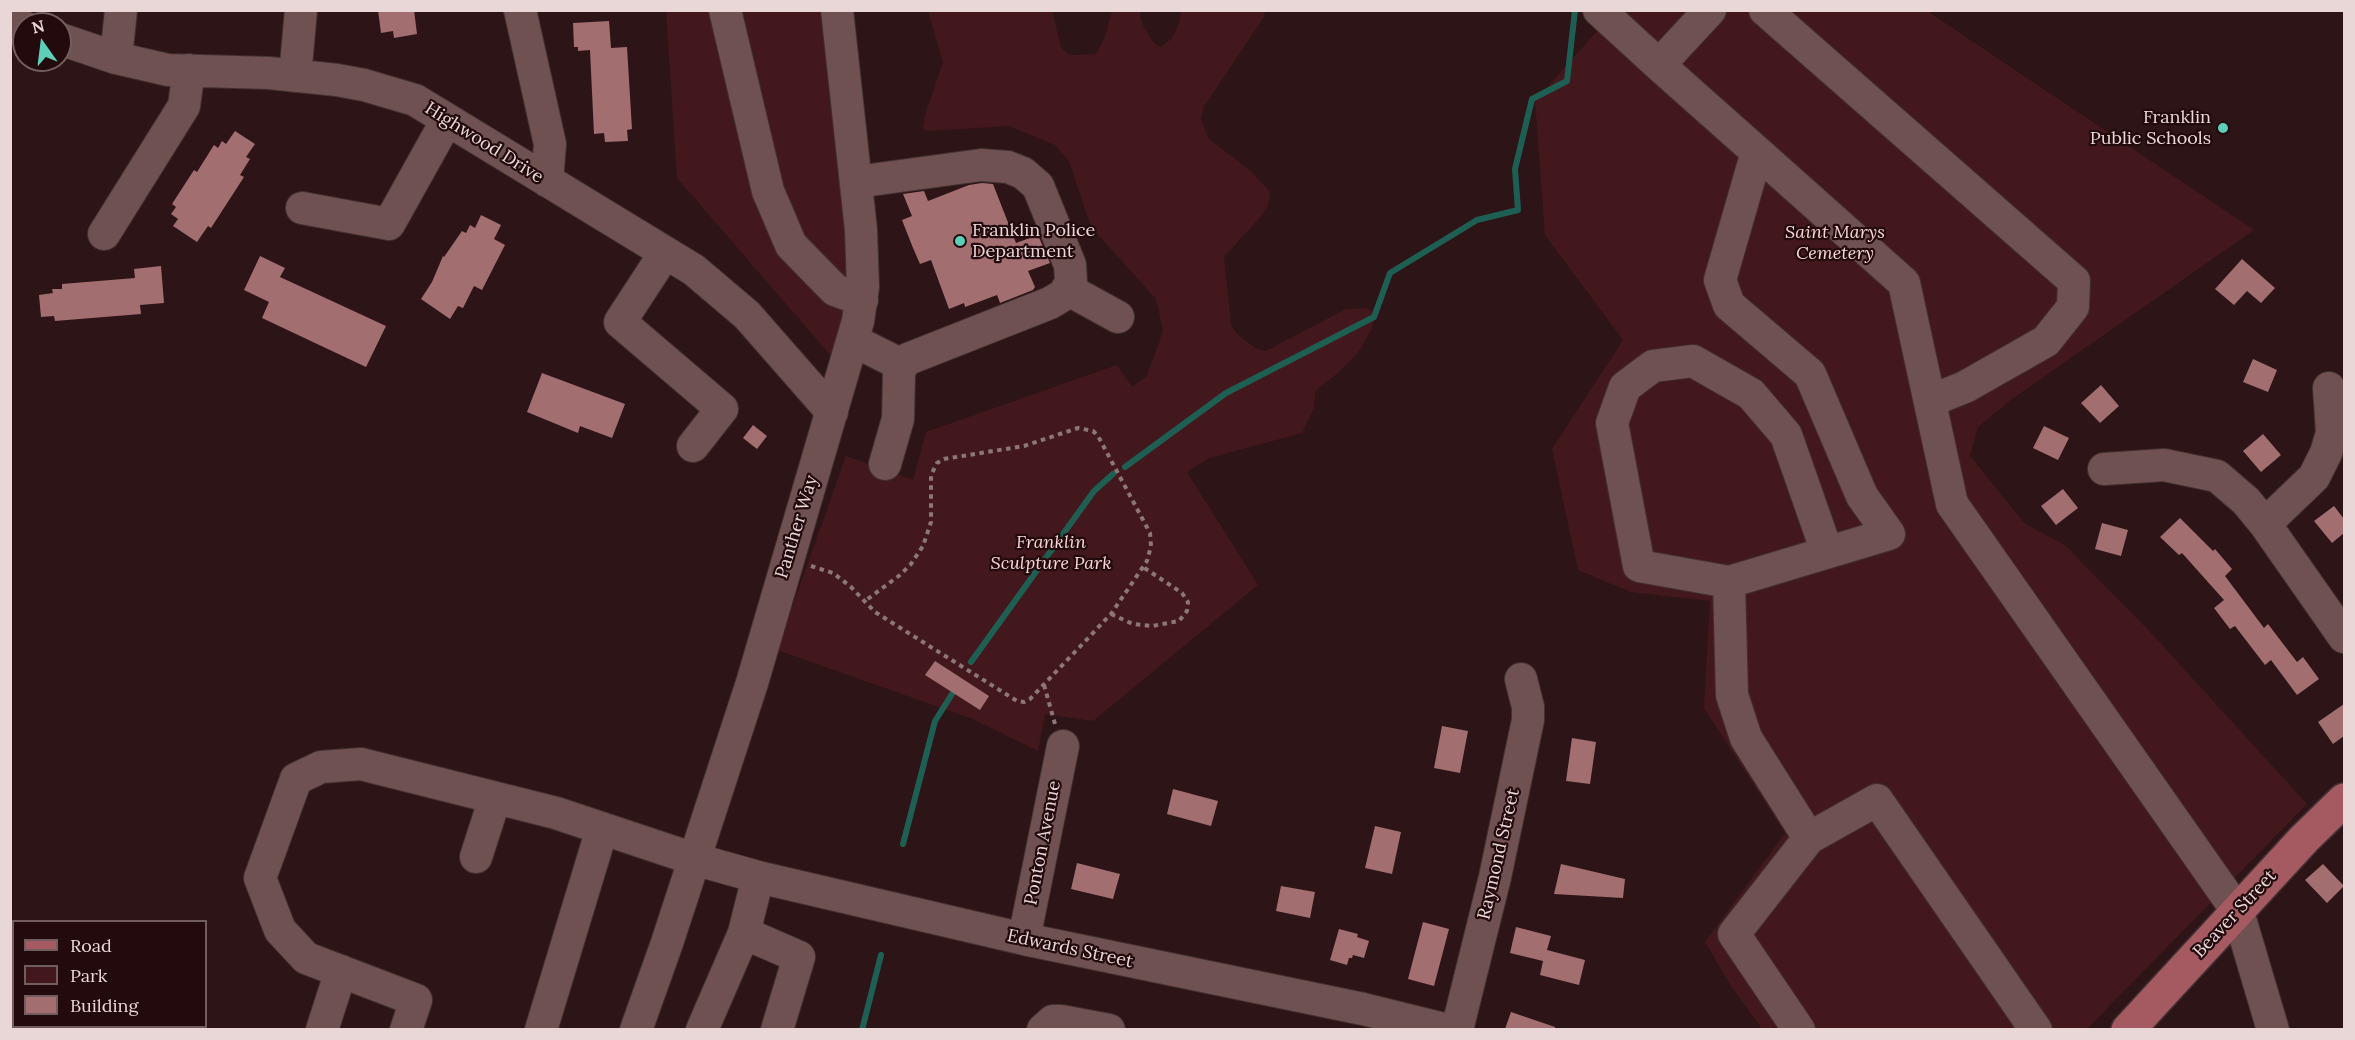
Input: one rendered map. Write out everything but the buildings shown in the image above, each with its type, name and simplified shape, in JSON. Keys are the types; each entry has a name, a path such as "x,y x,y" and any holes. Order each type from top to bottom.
{"main road":[{"name":"Beaver Street","path":"2128,1029 2304,839 2344,800"}],"street":[{"path":"116,58 121,10"},
{"path":"295,76 301,10"},
{"path":"520,10 550,144 547,181"},
{"path":"725,10 744,98 768,191 791,244 834,290 862,300"},
{"name":"Panther Way","path":"636,1029 667,943 752,683 854,341 862,300 863,259 837,10"},
{"path":"1599,10 1904,284 1952,504 2238,912 2273,1029"},
{"path":"1659,65 1710,10"},
{"path":"1765,10 2074,281 2073,307 2046,341 1965,387 1930,401"},
{"name":"Highwood Drive","path":"72,43 116,58 168,70 295,76 364,85 415,100 694,270 747,315 832,412"},
{"path":"104,234 184,106 189,70"},
{"path":"302,208 389,224 447,120"},
{"path":"1757,152 1720,280 1729,305 1810,374 1862,496 1889,534 1729,582 1639,566 1612,423 1625,387 1653,366 1693,361 1751,394 1786,435 1827,552"},
{"path":"856,182 981,165 1008,167 1023,173 1038,186 1070,265 1071,282 1065,294 1050,303 908,359 902,365 899,373 898,419 885,464"},
{"path":"665,253 620,322 722,409 693,446"},
{"path":"1067,289 1118,317"},
{"path":"854,341 902,365"},
{"path":"2265,524 2314,477 2326,453 2332,434 2329,388"},
{"path":"2104,469 2164,465 2217,476 2246,501 2265,524 2344,637"},
{"path":"1729,582 1732,694 1742,727 1746,738 1809,838"},
{"name":"Raymond Street","path":"1457,1029 1495,877 1528,720 1528,707 1521,679"},
{"name":"Ponton Avenue","path":"1024,939 1063,746"},
{"name":"Edwards Street","path":"406,1029 417,1000 306,958 280,930 260,878 296,779 321,767 361,764 556,813 694,859 758,877 1024,939 1448,1029"},
{"path":"476,857 495,798"},
{"path":"1799,1029 1734,934 1809,838 1877,800 2036,1029"},
{"path":"541,1029 602,829"},
{"path":"702,1029 744,933 758,877"},
{"path":"744,933 799,957 777,1029"},
{"path":"322,1029 342,971"},
{"path":"1043,1029 1053,1021 1109,1029"}],"path":[{"path":"787,561 833,573 851,587 864,601 875,612 1017,701 1030,699 1111,614 1150,553 1150,533 1098,436 1093,431 1078,428 1062,431 1024,446 940,461 931,475 931,522 923,546 900,575 864,601"},
{"path":"1111,614 1133,624 1152,626 1179,621 1187,611 1188,602 1182,593 1143,567"},
{"path":"1044,684 1057,730 1065,732 1063,746"}],"green space":[{"path":"666,11 820,11 847,248 846,294 832,357 677,178"},
{"name":"Franklin Sculpture Park","path":"928,11 1052,11 1061,47 1068,54 1076,55 1096,54 1105,37 1112,11 1141,11 1143,26 1154,43 1161,47 1171,39 1179,24 1181,11 1265,11 1264,17 1203,108 1201,120 1209,139 1251,171 1269,191 1270,197 1262,215 1224,257 1231,324 1242,338 1257,349 1266,351 1346,309 1366,308 1376,313 1371,330 1358,353 1338,373 1318,388 1314,408 1302,433 1209,458 1187,472 1258,585 1093,721 1045,714 1038,751 973,719 777,650 846,456 913,480 926,432 1117,365 1132,387 1147,376 1163,331 1156,299 1091,227 1069,161 1055,145 1009,126 929,131 923,129 925,115 943,62"},
{"name":"Saint Marys Cemetery","path":"1615,11 1927,11 2254,230 2012,399 1978,427 1970,456 2025,524 2065,545 2152,634 2307,804 2087,1029 1762,1029 1731,986 1705,942 1785,833 1704,708 1710,601 1631,592 1578,570 1552,449 1623,340 1545,235 1535,101"}],"waterway":[{"path":"1125,467 1226,393 1374,317 1390,273 1477,220 1518,210 1515,169 1532,99 1567,81 1575,10"},
{"path":"971,662 1094,491 1113,474"},
{"path":"903,844 935,721 952,694"},
{"path":"862,1030 881,955"}],"place":[{"name":"Franklin Public Schools","path":"2223,128"},
{"name":"Franklin Police Department","path":"960,241"}]}
